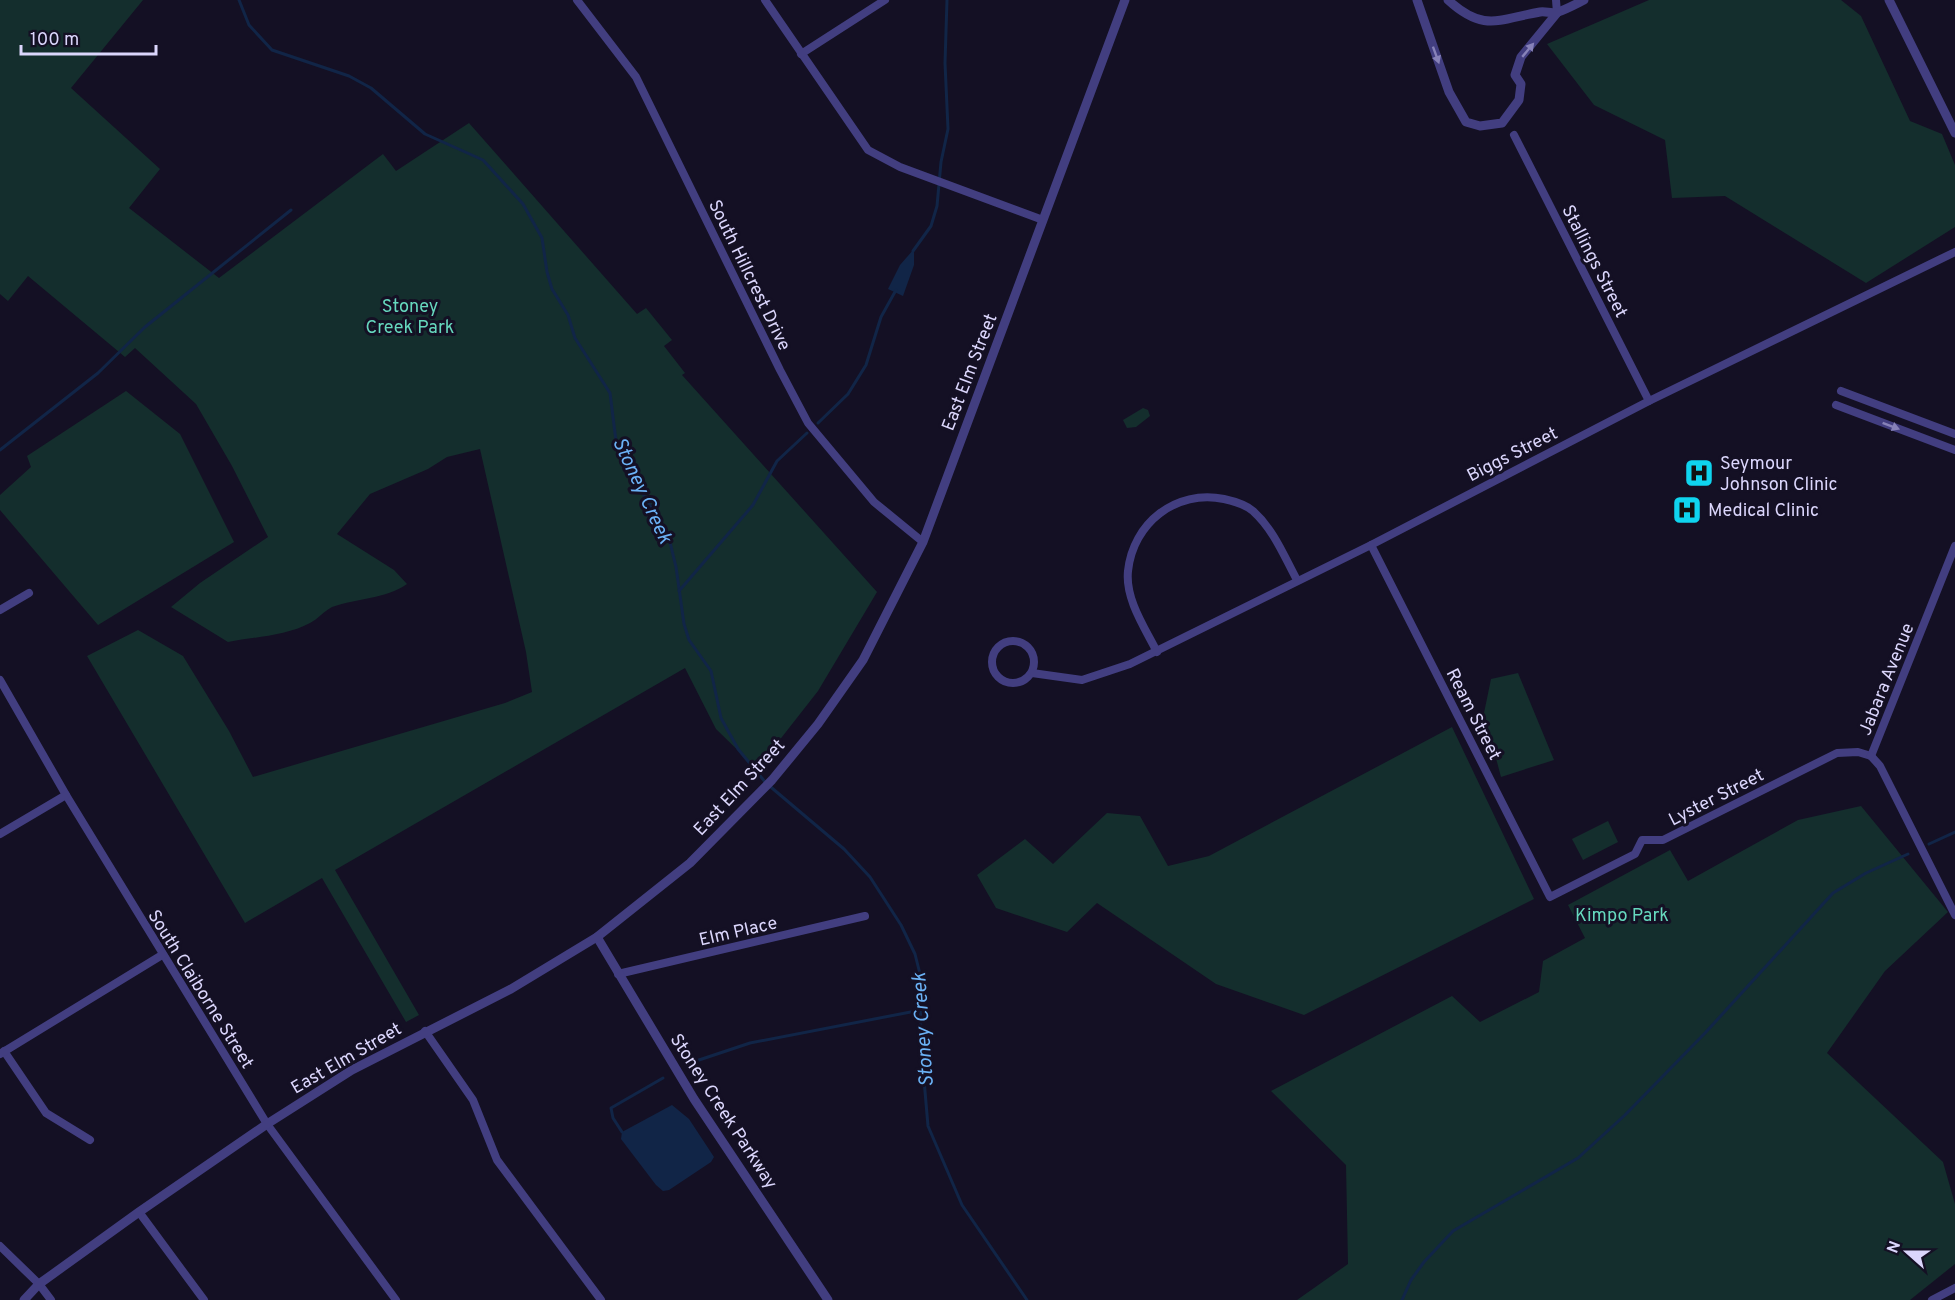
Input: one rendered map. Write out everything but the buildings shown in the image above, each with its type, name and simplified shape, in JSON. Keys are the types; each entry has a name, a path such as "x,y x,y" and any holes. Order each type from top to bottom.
{"street":[{"name":"South Hillcrest Drive","path":"576,0 636,77 808,423 874,501 923,542"},
{"path":"765,0 868,150 900,167 1043,220"},
{"path":"801,54 885,0"},
{"name":"East Elm Street","path":"24,1300 39,1284 139,1212 267,1124 352,1070 511,989 597,938 690,863 752,800 818,724 863,660 923,542 1125,0"},
{"path":"1417,0 1454,102 1466,123 1480,126 1502,123 1519,99 1521,84 1515,75 1521,57 1557,13 1584,0"},
{"path":"1448,0 1467,16 1488,22 1506,22 1541,12 1557,13"},
{"path":"1556,0 1557,13"},
{"path":"1889,0 1955,133"},
{"name":"Stallings Street","path":"1514,135 1649,401"},
{"name":"Biggs Street","path":"1032,673 1082,680 1156,652 1371,545 1649,401 1955,252"},
{"path":"1841,391 1955,434"},
{"path":"1836,405 1955,450"},
{"path":"1156,652 1131,597 1128,573 1133,547 1146,524 1164,509 1185,499 1207,496 1231,500 1251,509 1269,527 1297,580"},
{"name":"Ream Street","path":"1371,545 1550,897"},
{"name":"Jabara Avenue","path":"1955,546 1871,756 1880,766 1955,915"},
{"path":"0,610 29,593"},
{"path":"1014,641 1028,647 1034,656 1032,673 1022,682 1014,684 1002,681 992,669 992,654 1002,643 1014,641"},
{"name":"South Claiborne Street","path":"0,680 162,955 267,1124 396,1300"},
{"name":"Lyster Street","path":"1550,897 1635,854 1642,840 1663,840 1837,753 1858,752 1871,756"},
{"path":"0,834 66,795"},
{"name":"Elm Place","path":"618,974 865,916"},
{"name":"Stoney Creek Parkway","path":"597,938 694,1099 828,1300"},
{"path":"90,1140 46,1113 2,1053 162,955"},
{"path":"425,1032 473,1100 497,1160 601,1300"},
{"path":"139,1212 204,1300"},
{"path":"0,1246 39,1284 51,1300"},
{"path":"1932,1300 1955,1288"}],"green space":[{"name":"Stoney Creek Park","path":"0,0 143,0 71,88 160,169 129,208 219,278 383,154 396,171 469,123 637,314 646,308 672,340 664,346 685,373 682,375 877,592 818,691 757,769 716,729 685,668 335,870 419,1015 406,1022 322,878 245,923 87,656 138,630 183,656 229,731 253,777 505,703 532,692 526,652 480,449 447,457 428,469 370,494 337,534 394,570 407,584 399,589 332,607 310,623 291,631 228,642 171,607 200,583 268,537 232,466 196,404 135,348 125,357 28,276 8,301 0,294"},
{"path":"1649,0 1841,0 1861,16 1910,121 1942,134 1955,165 1955,227 1866,283 1725,196 1672,198 1665,140 1594,105 1547,44"},
{"path":"126,391 180,434 234,542 98,625 0,510 0,495 31,467 27,456"},
{"path":"1143,408 1148,410 1150,416 1136,427 1127,428 1123,420"},
{"path":"1518,673 1554,760 1501,777 1484,713 1491,679"},
{"path":"1452,727 1534,899 1304,1015 1216,984 1097,903 1067,932 996,908 977,875 1025,839 1053,864 1107,813 1140,816 1168,866 1209,856"},
{"name":"Kimpo Park","path":"1861,806 1948,912 1885,971 1827,1053 1943,1162 1955,1204 1955,1264 1910,1300 1297,1300 1348,1264 1346,1165 1271,1091 1452,996 1480,1022 1539,992 1543,961 1585,938 1568,905 1670,850 1688,881 1798,820"},
{"path":"1608,821 1618,842 1583,860 1572,839"}],"water":[{"path":"914,249 914,265 903,296 888,289 900,265"},
{"path":"672,1105 689,1119 714,1157 711,1162 669,1190 663,1191 621,1139 622,1132"}],"waterway":[{"name":"Stoney Creek","path":"239,0 249,25 272,50 349,76 371,88 425,134 483,160 523,204 542,238 552,289 568,315 575,338 610,393 616,441 638,486 668,534 676,567 684,624 689,640 711,671 721,718 738,749 766,783 844,849 870,877 901,925 915,954 920,974 921,1045 928,1126 962,1205 1027,1300"},
{"path":"913,251 931,226 937,206 941,162 948,129 945,63 947,0"},
{"path":"0,450 98,373 145,327 291,210"},
{"path":"818,423 848,394 866,365 881,317 896,290"},
{"path":"679,591 753,505 777,461 807,433"},
{"path":"1929,844 1955,832"},
{"path":"1402,1300 1411,1280 1424,1262 1453,1231 1578,1158 1625,1115 1706,1032 1833,893 1866,873 1908,854"},
{"path":"690,1063 750,1043 921,1010"},
{"path":"622,1132 613,1118 611,1108 663,1078"}],"place":[{"name":"Seymour Johnson Clinic","path":"1699,473"},
{"name":"Medical Clinic","path":"1687,510"}]}
